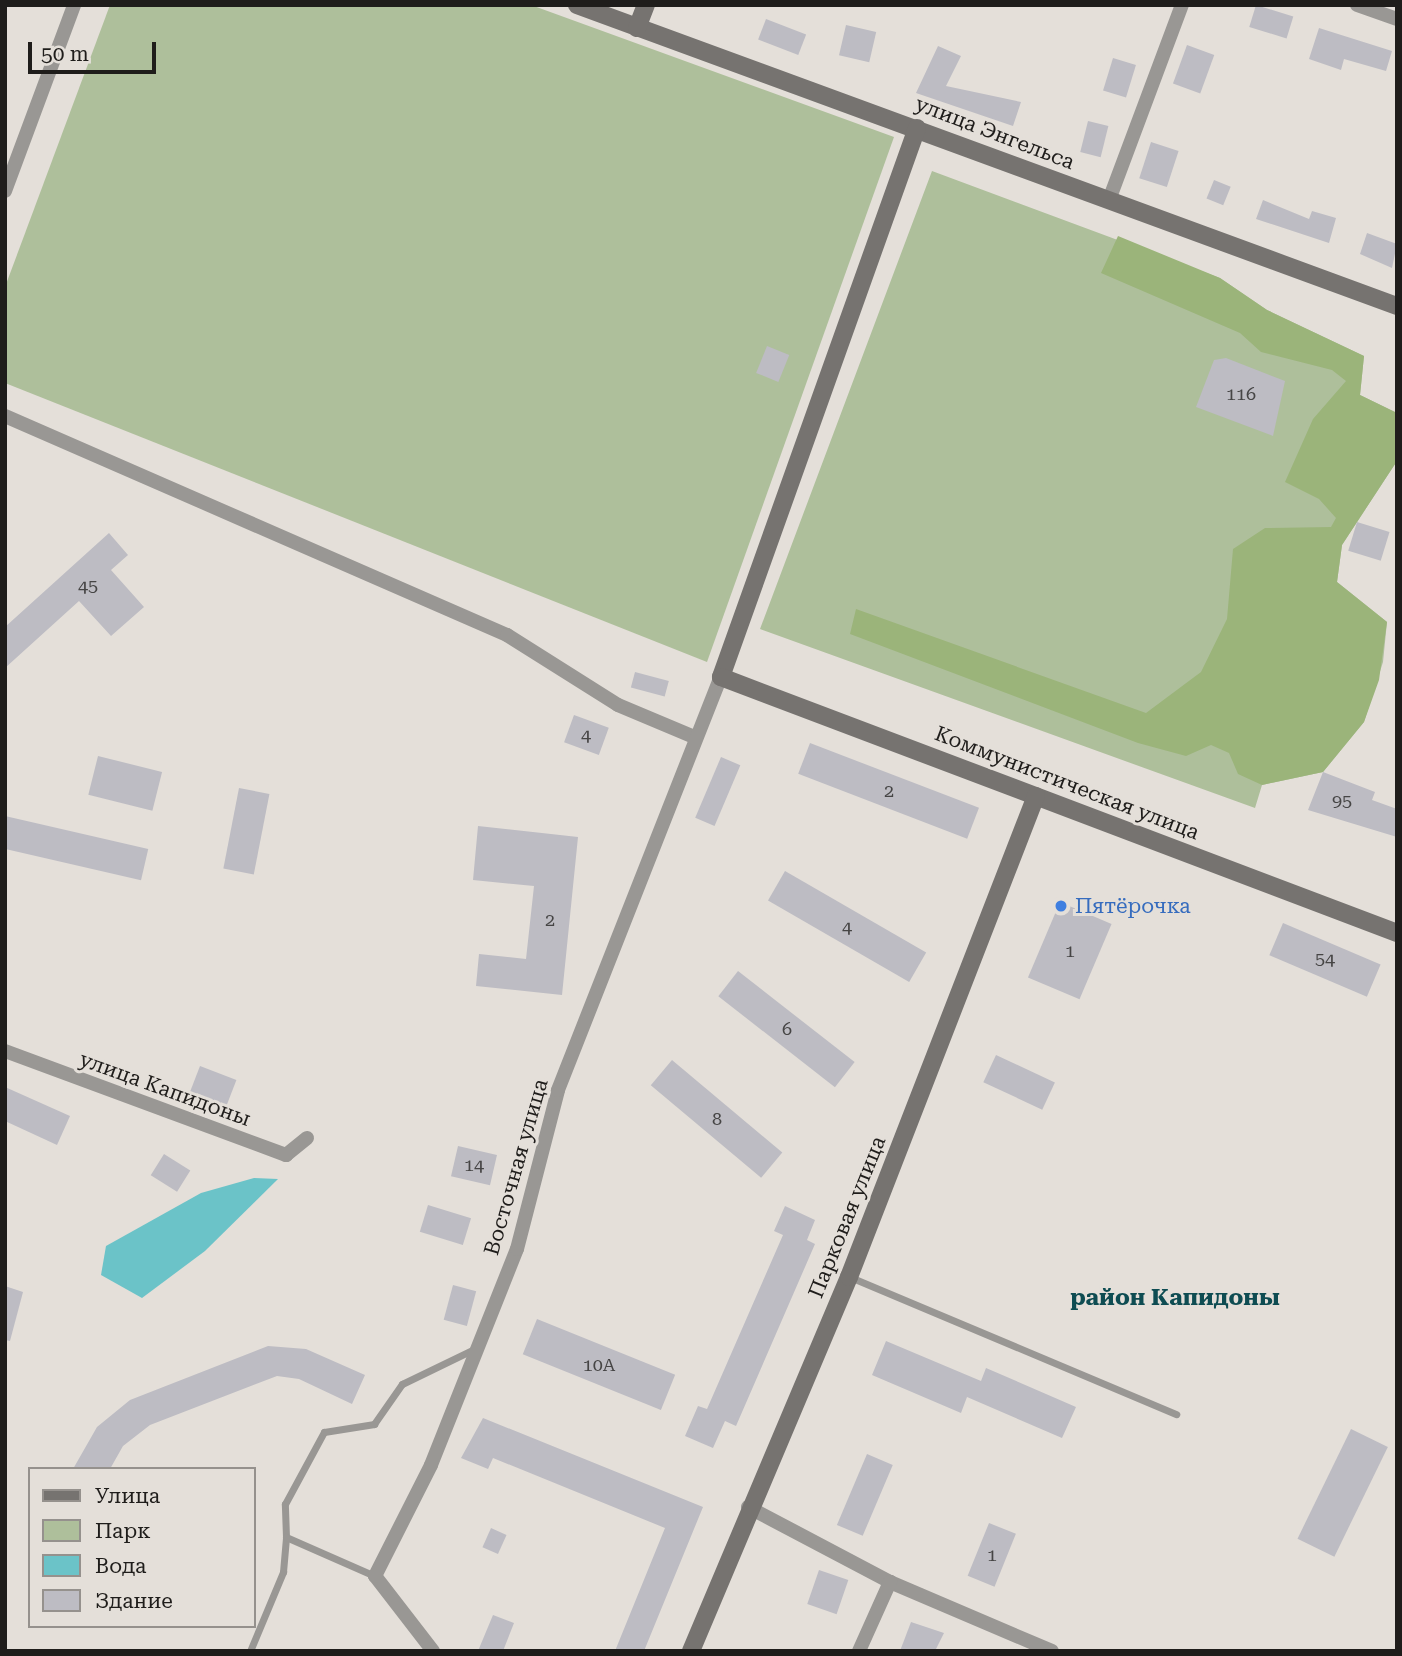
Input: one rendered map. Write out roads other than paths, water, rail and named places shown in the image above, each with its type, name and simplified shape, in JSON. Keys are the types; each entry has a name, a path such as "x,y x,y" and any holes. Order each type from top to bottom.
{"street":[{"path":"5,191 74,5"},
{"name":"улица Энгельса","path":"577,5 1397,306"},
{"path":"637,27 646,5"},
{"path":"1109,200 1182,5"},
{"path":"1357,5 1397,19"},
{"path":"721,677 917,128"},
{"path":"5,416 507,635 618,705 694,737"},
{"name":"Восточная улица","path":"375,1576 431,1465 474,1349 517,1249 558,1090 694,737 721,677"},
{"name":"Коммунистическая улица","path":"721,677 1397,933"},
{"name":"Парковая улица","path":"691,1651 748,1507 849,1277 1036,796"},
{"name":"улица Капидоны","path":"5,1051 286,1155 307,1138"},
{"path":"748,1507 890,1582 1052,1651"},
{"path":"375,1576 433,1651"},
{"path":"859,1651 890,1582"}],"lane":[{"path":"849,1277 1176,1414"},
{"path":"250,1651 283,1572 285,1504 324,1432 374,1424 402,1384 474,1349"},
{"path":"286,1537 375,1576"}],"water":[{"path":"254,1178 278,1179 205,1251 142,1298 101,1275 106,1246 201,1193"}],"place":[{"name":"Пятёрочка","path":"1061,906"}],"district":[{"name":"район Капидоны","path":"1175,1298"}]}
